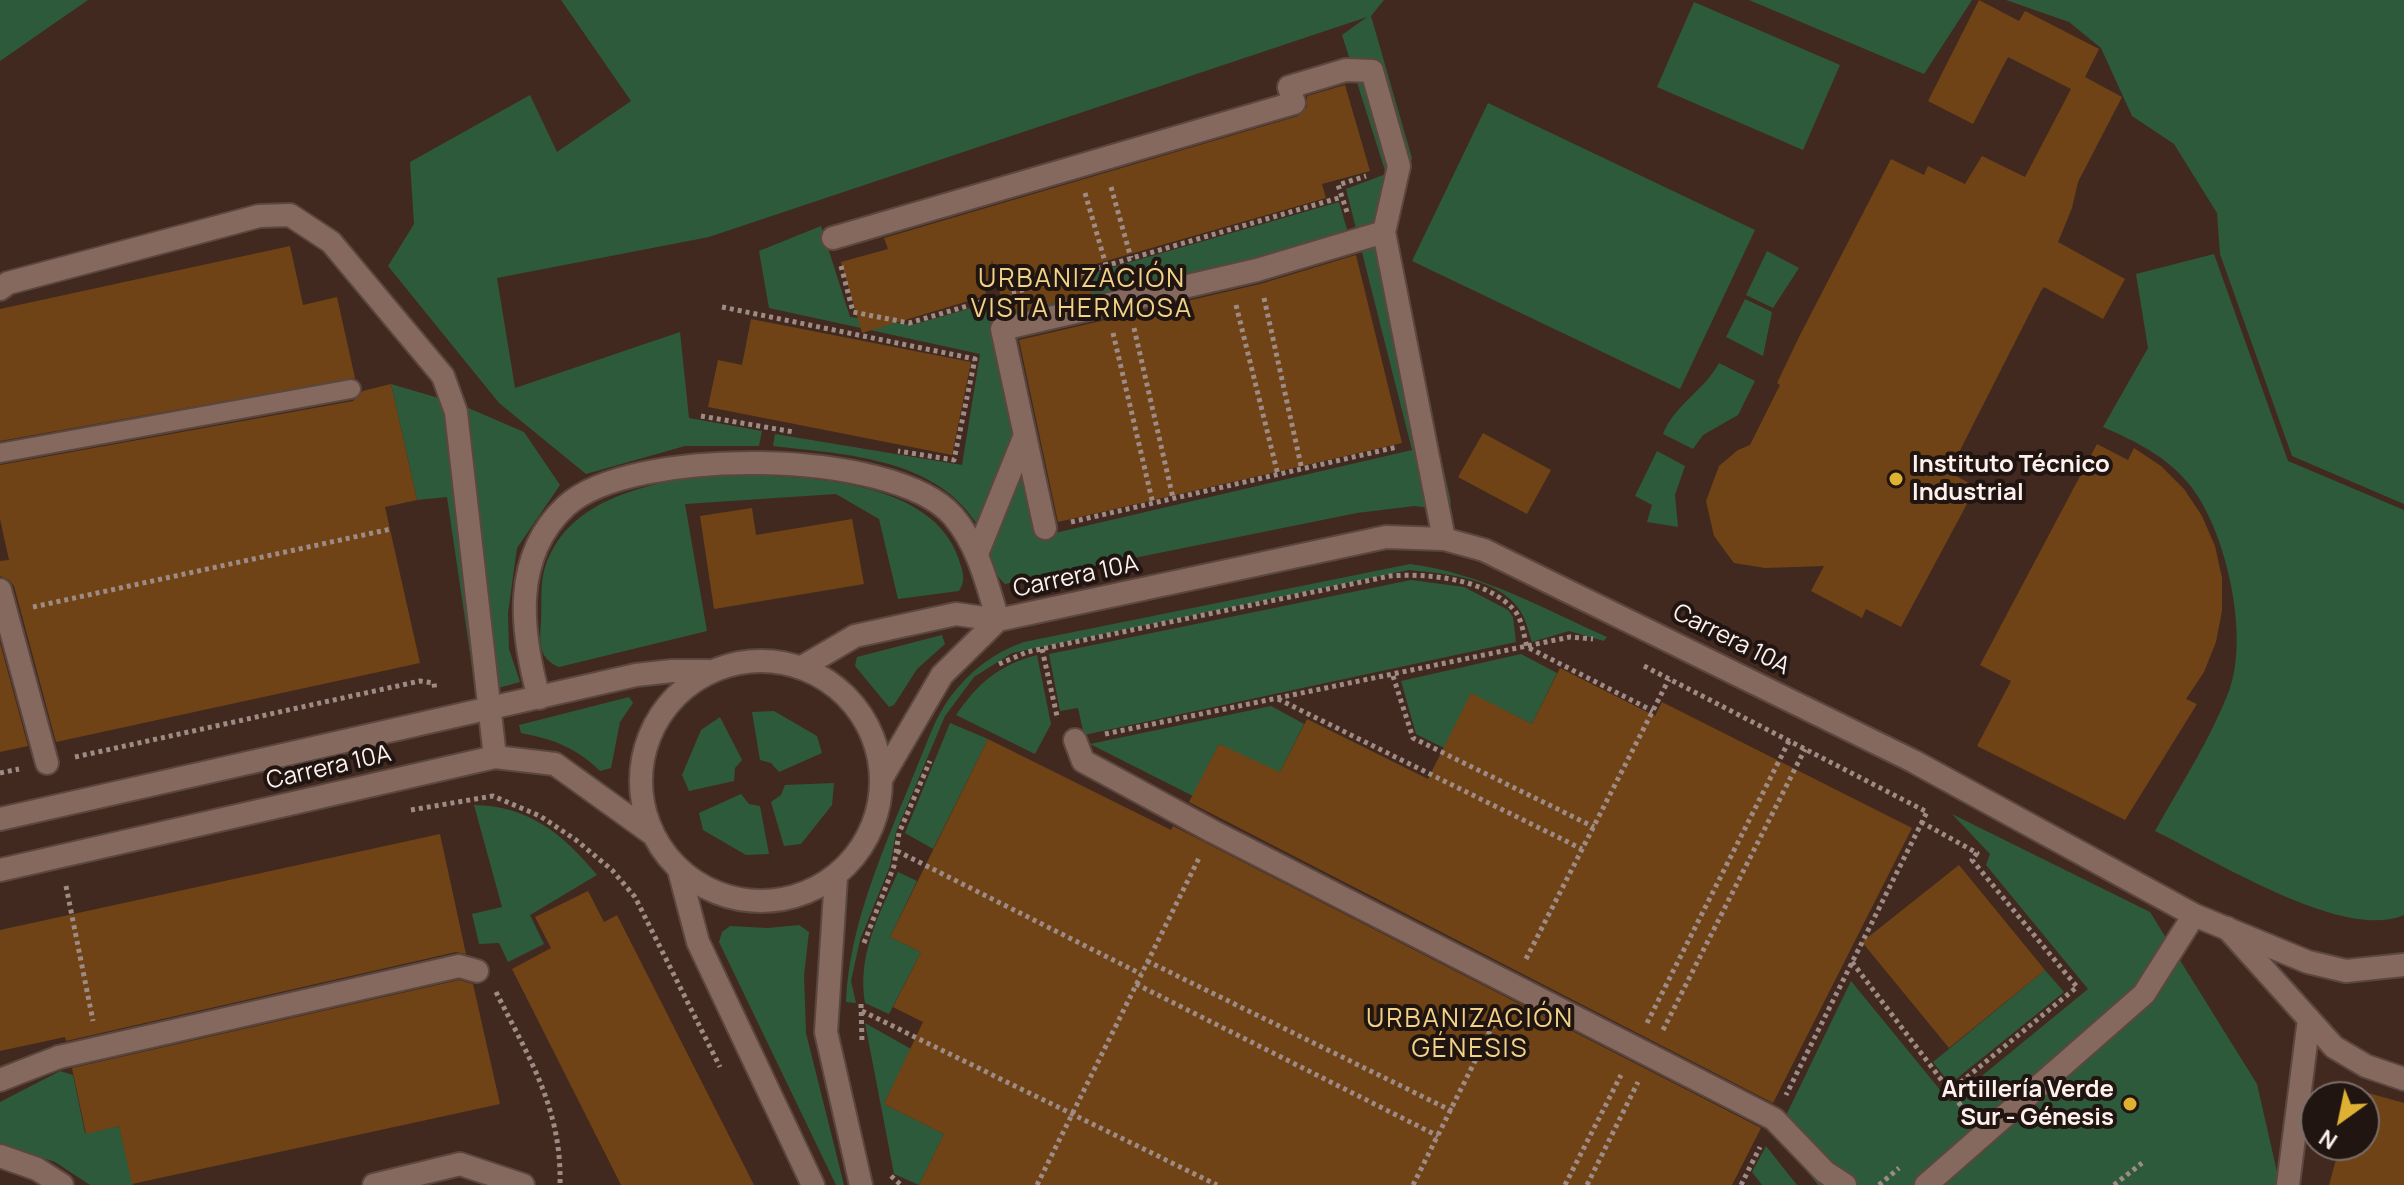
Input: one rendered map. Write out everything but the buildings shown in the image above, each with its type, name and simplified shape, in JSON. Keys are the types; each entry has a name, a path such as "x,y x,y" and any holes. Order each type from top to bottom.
{"street":[{"path":"833,238 1294,103 1289,87 1346,70 1372,71 1399,166 1384,232 1444,539"},
{"path":"0,289 8,283 259,216 290,215 331,242 443,376 456,412 495,757"},
{"path":"1045,528 1002,329 1257,270 1384,232"},
{"path":"977,554 1025,435"},
{"path":"539,698 525,648 523,605 529,563 566,506 601,485 684,467 765,462 867,472 924,496 952,514 977,554 998,620"},
{"name":"Carrera 10A","path":"998,620 1386,537 1444,539 1484,550 1669,638 1913,761 2194,915 2308,962 2346,971 2404,965"},
{"path":"0,590 47,763"},
{"path":"802,667 855,636 956,614 998,620"},
{"path":"708,671 671,700 646,740 639,787 651,833 679,870 720,896 767,902 813,891 851,863 875,823 883,776 942,675 998,620"},
{"path":"0,819 442,722 636,675 708,671 754,660 802,667 842,691 871,730 883,776"},
{"path":"1075,740 1083,761 1212,831 1774,1119 1825,1172 1845,1185"},
{"name":"Carrera 10A","path":"0,870 495,757 555,764 651,833"},
{"path":"679,870 698,942 813,1185"},
{"path":"836,877 826,1032 861,1185"},
{"path":"1926,1185 2144,994 2194,915"},
{"path":"2227,928 2334,1047 2366,1066 2404,1079"},
{"path":"0,1080 59,1057 459,966 477,971"},
{"path":"2288,1185 2309,1019"},
{"path":"0,1156 37,1169 62,1185"},
{"path":"374,1185 460,1164 523,1185"}],"lane":[{"path":"0,453 351,389"}],"path":[{"path":"1103,159 1131,258"},
{"path":"1077,166 1106,265"},
{"path":"1338,185 1379,172"},
{"path":"833,238 853,312 909,323 1342,197"},
{"path":"1257,270 1302,470"},
{"path":"1229,277 1278,475"},
{"path":"1117,302 1173,498"},
{"path":"1117,302 1153,504"},
{"path":"722,307 975,359 954,460"},
{"path":"1045,528 1407,445"},
{"path":"6,613 391,529"},
{"path":"991,669 1014,656 1042,649 1410,575 1464,583 1496,597 1518,614 1527,647 1653,711"},
{"path":"1042,649 1055,717 1074,714 1075,740 1570,637 1594,639 1602,644"},
{"path":"1634,661 1927,812 1741,1185"},
{"path":"1393,676 1413,738 1594,827"},
{"path":"1413,1185 1669,679"},
{"path":"0,773 420,681 434,683 442,722"},
{"path":"1277,699 1582,849"},
{"path":"1587,1185 1642,1052 1789,741"},
{"path":"1565,1185 1642,1052 1805,749"},
{"path":"862,951 897,851 899,833 930,760"},
{"path":"401,812 493,796 540,816 576,840 612,870 635,897 728,1081"},
{"path":"1921,822 1977,853 1972,860 2077,987 1950,1091"},
{"path":"1037,1185 1212,831"},
{"path":"897,851 1141,974"},
{"path":"52,888 75,883"},
{"path":"66,885 99,1048"},
{"path":"1147,961 1452,1111"},
{"path":"1852,962 1967,1113 1956,1122"},
{"path":"477,971 491,982 551,1105 561,1154 560,1185"},
{"path":"1136,984 1438,1136"},
{"path":"859,995 862,1045"},
{"path":"862,1011 1217,1185"},
{"path":"2114,1185 2142,1163"},
{"path":"889,1167 891,1180 901,1185"},
{"path":"1879,1185 1901,1167"}],"green space":[{"path":"0,0 88,0 0,61"},
{"path":"561,0 1384,0 1371,16 1412,158 1393,245 1451,502 1448,510 1414,506 1357,513 1005,584 995,570 974,520 956,499 934,483 883,462 773,446 775,434 962,465 980,354 769,308 759,251 821,226 850,317 912,325 1339,202 1351,243 994,327 1042,536 1412,450 1346,189 1386,174 1342,35 1367,17 709,237 497,278 515,388 680,332 689,418 762,431 759,446 685,446 586,474 499,403 388,266 414,224 410,162 530,95 557,152 631,101"},
{"path":"1749,0 1972,0 1924,74"},
{"path":"2006,0 2404,0 2404,504 2292,456 2220,254 2217,213 2174,144 2132,116 2101,48 2069,22"},
{"path":"1694,2 1840,65 1803,150 1657,87"},
{"path":"1488,103 1755,230 1680,389 1412,261"},
{"path":"1767,251 1799,268 1773,308 1746,295"},
{"path":"2214,254 2288,461 2404,510 2404,915 2378,920 2348,917 2314,908 2243,877 2155,831 2204,745 2229,691 2237,642 2235,613 2231,584 2214,528 2189,484 2160,457 2103,427 2148,348 2136,274"},
{"path":"1745,299 1772,312 1763,356 1726,337"},
{"path":"1719,363 1755,381 1738,415 1703,435 1693,449 1663,434 1675,414 1706,382"},
{"path":"391,384 459,404 524,432 560,485 517,548 508,613 509,649 520,682 476,694 447,497 417,500"},
{"path":"1657,451 1685,466 1675,495 1678,527 1647,522 1652,505 1635,496"},
{"path":"703,476 808,478 884,493 916,508 942,529 958,557 963,574 961,587 959,591 898,599 879,519 836,494 685,504 707,631 559,667 547,659 540,642 542,583 554,547 568,528 587,513 631,491"},
{"path":"1410,564 1462,575 1486,583 1607,637 1604,641 1569,631 1532,642 1521,612 1500,591 1470,579 1409,570 1012,653 974,677 945,716 896,832 890,866 860,940 851,981 856,1003 846,1002 854,944 870,886 930,734 958,687 983,663 1024,642"},
{"path":"1411,580 1464,587 1508,610 1513,617 1516,642 1084,735 1078,708 1060,711 1049,654"},
{"path":"942,635 945,644 917,669 894,705 889,707 855,666 857,657"},
{"path":"1521,654 1557,673 1532,724 1471,694 1444,748 1416,734 1401,681"},
{"path":"1037,655 1051,724 1035,754 956,715 990,677 1011,664"},
{"path":"629,697 633,703 620,722 611,768 600,771 564,746 521,733 519,725"},
{"path":"1271,706 1304,724 1279,774 1219,744 1193,796 1090,744"},
{"path":"774,711 817,736 822,753 779,772 771,763 760,760 752,712"},
{"path":"720,717 742,760 735,768 734,781 689,791 682,775 701,730"},
{"path":"950,723 988,739 933,849 905,833"},
{"path":"834,783 832,805 801,844 784,846 771,802 781,795 785,785"},
{"path":"741,794 749,804 760,806 769,854 746,855 703,830 699,813"},
{"path":"474,805 512,811 543,825 571,847 597,875 530,915 544,944 508,962 499,943 479,944 472,914 502,907"},
{"path":"1952,814 2150,912 2257,1084 2280,1185 1818,1185 1777,1134 1851,981 1950,1102 2088,989 1986,865 1990,854"},
{"path":"898,872 917,881 890,937 921,952 889,1014 865,1003 864,968 871,936"},
{"path":"799,925 809,932 804,975 806,1033 844,1185 836,1185 719,942 722,932 730,926 768,928"},
{"path":"2045,970 2064,992 1950,1084 1933,1062"},
{"path":"865,1023 911,1049 884,1104 944,1134 919,1185 894,1174"},
{"path":"60,1071 73,1075 85,1133 119,1126 133,1185 90,1185 55,1162 0,1144 0,1102"},
{"path":"1766,1146 1797,1185 1762,1185 1752,1172"}],"place":[{"name":"Instituto Técnico Industrial","path":"1896,479"},
{"name":"Artillería Verde Sur - Génesis","path":"2130,1104"}],"district":[{"name":"URBANIZACIÓN VISTA HERMOSA","path":"1082,295"},
{"name":"URBANIZACIÓN GÉNESIS","path":"1470,1035"}]}
